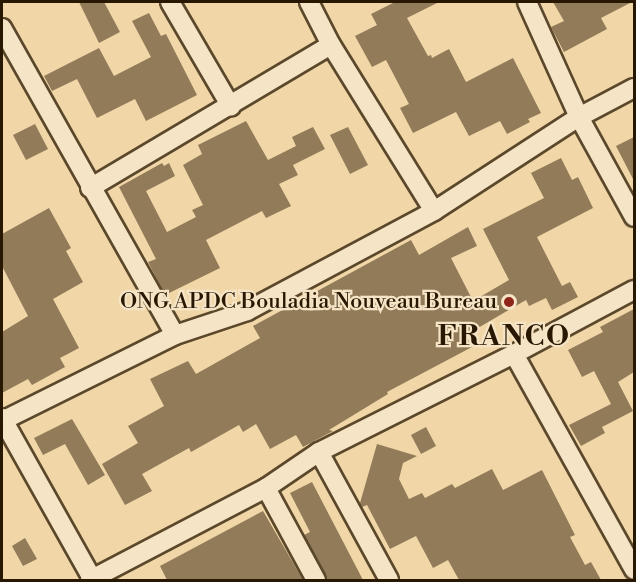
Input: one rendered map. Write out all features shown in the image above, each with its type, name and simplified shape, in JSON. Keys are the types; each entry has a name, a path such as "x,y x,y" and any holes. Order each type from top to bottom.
{"street":[{"path":"170,2 231,107"},
{"path":"309,2 331,45 434,211"},
{"path":"526,2 579,117 634,217"},
{"path":"2,28 90,188 175,335"},
{"path":"90,188 231,107 331,45"},
{"path":"634,88 579,117 434,211 247,311 175,335 2,420 92,580 266,488 319,452 514,354 634,290"},
{"path":"514,354 634,570"},
{"path":"319,452 389,580"},
{"path":"266,488 316,580"}],"building":[{"path":"79,2 104,2 120,32 99,43"},
{"path":"395,2 439,2 407,18 428,56 431,55 432,58 449,49 466,82 513,58 541,113 528,119 530,122 507,134 500,121 469,136 456,112 413,133 400,108 409,104 386,60 372,67 355,36 377,25 371,14"},
{"path":"553,2 632,2 601,18 607,29 564,52 551,27 564,21"},
{"path":"149,13 161,36 166,34 197,95 146,121 135,99 97,118 77,79 52,91 44,76 99,48 114,76 151,57 132,21"},
{"path":"246,121 268,160 296,146 292,137 313,127 325,149 293,165 298,175 279,184 291,206 266,218 262,211 206,240 220,268 165,295 148,262 156,259 119,187 162,163 164,166 169,163 175,176 146,191 167,232 196,217 192,210 203,205 183,165 202,154 198,145"},
{"path":"35,124 48,149 26,160 13,135"},
{"path":"348,127 368,165 350,174 330,135"},
{"path":"634,137 634,181 616,146"},
{"path":"561,158 572,180 578,177 593,208 537,237 562,286 570,282 578,297 552,310 546,298 529,306 526,300 466,335 472,347 387,392 388,394 329,430 333,431 303,447 296,435 270,449 256,424 243,432 239,425 191,452 189,448 142,474 152,491 125,505 102,464 138,443 128,426 164,406 150,379 188,361 196,374 260,338 253,326 411,240 419,255 468,227 477,246 451,258 473,301 509,280 483,229 544,198 531,173"},
{"path":"49,208 71,248 66,251 83,282 53,299 79,348 60,358 65,367 32,385 28,379 2,393 2,332 28,316 2,266 2,234"},
{"path":"634,309 634,372 618,382 633,411 602,427 605,433 581,446 569,425 611,404 594,371 582,377 568,350 603,332 600,327"},
{"path":"72,419 105,475 88,485 65,444 43,455 34,438"},
{"path":"426,427 436,446 421,454 411,435"},
{"path":"377,444 417,456 403,463 399,479 409,499 422,493 425,498 452,484 455,488 492,469 503,490 542,470 575,535 570,537 585,565 591,562 601,580 459,580 448,560 433,568 416,536 390,549 367,505 362,507 360,503"},
{"path":"312,482 363,580 327,580 304,535 310,532 290,493"},
{"path":"263,511 303,580 167,580 160,566"},
{"path":"25,538 37,559 23,566 12,546"}],"place":[{"name":"ONG APDC Bouladia Nouveau Bureau","path":"509,302"}],"district":[{"name":"FRANCO","path":"504,337"}]}
